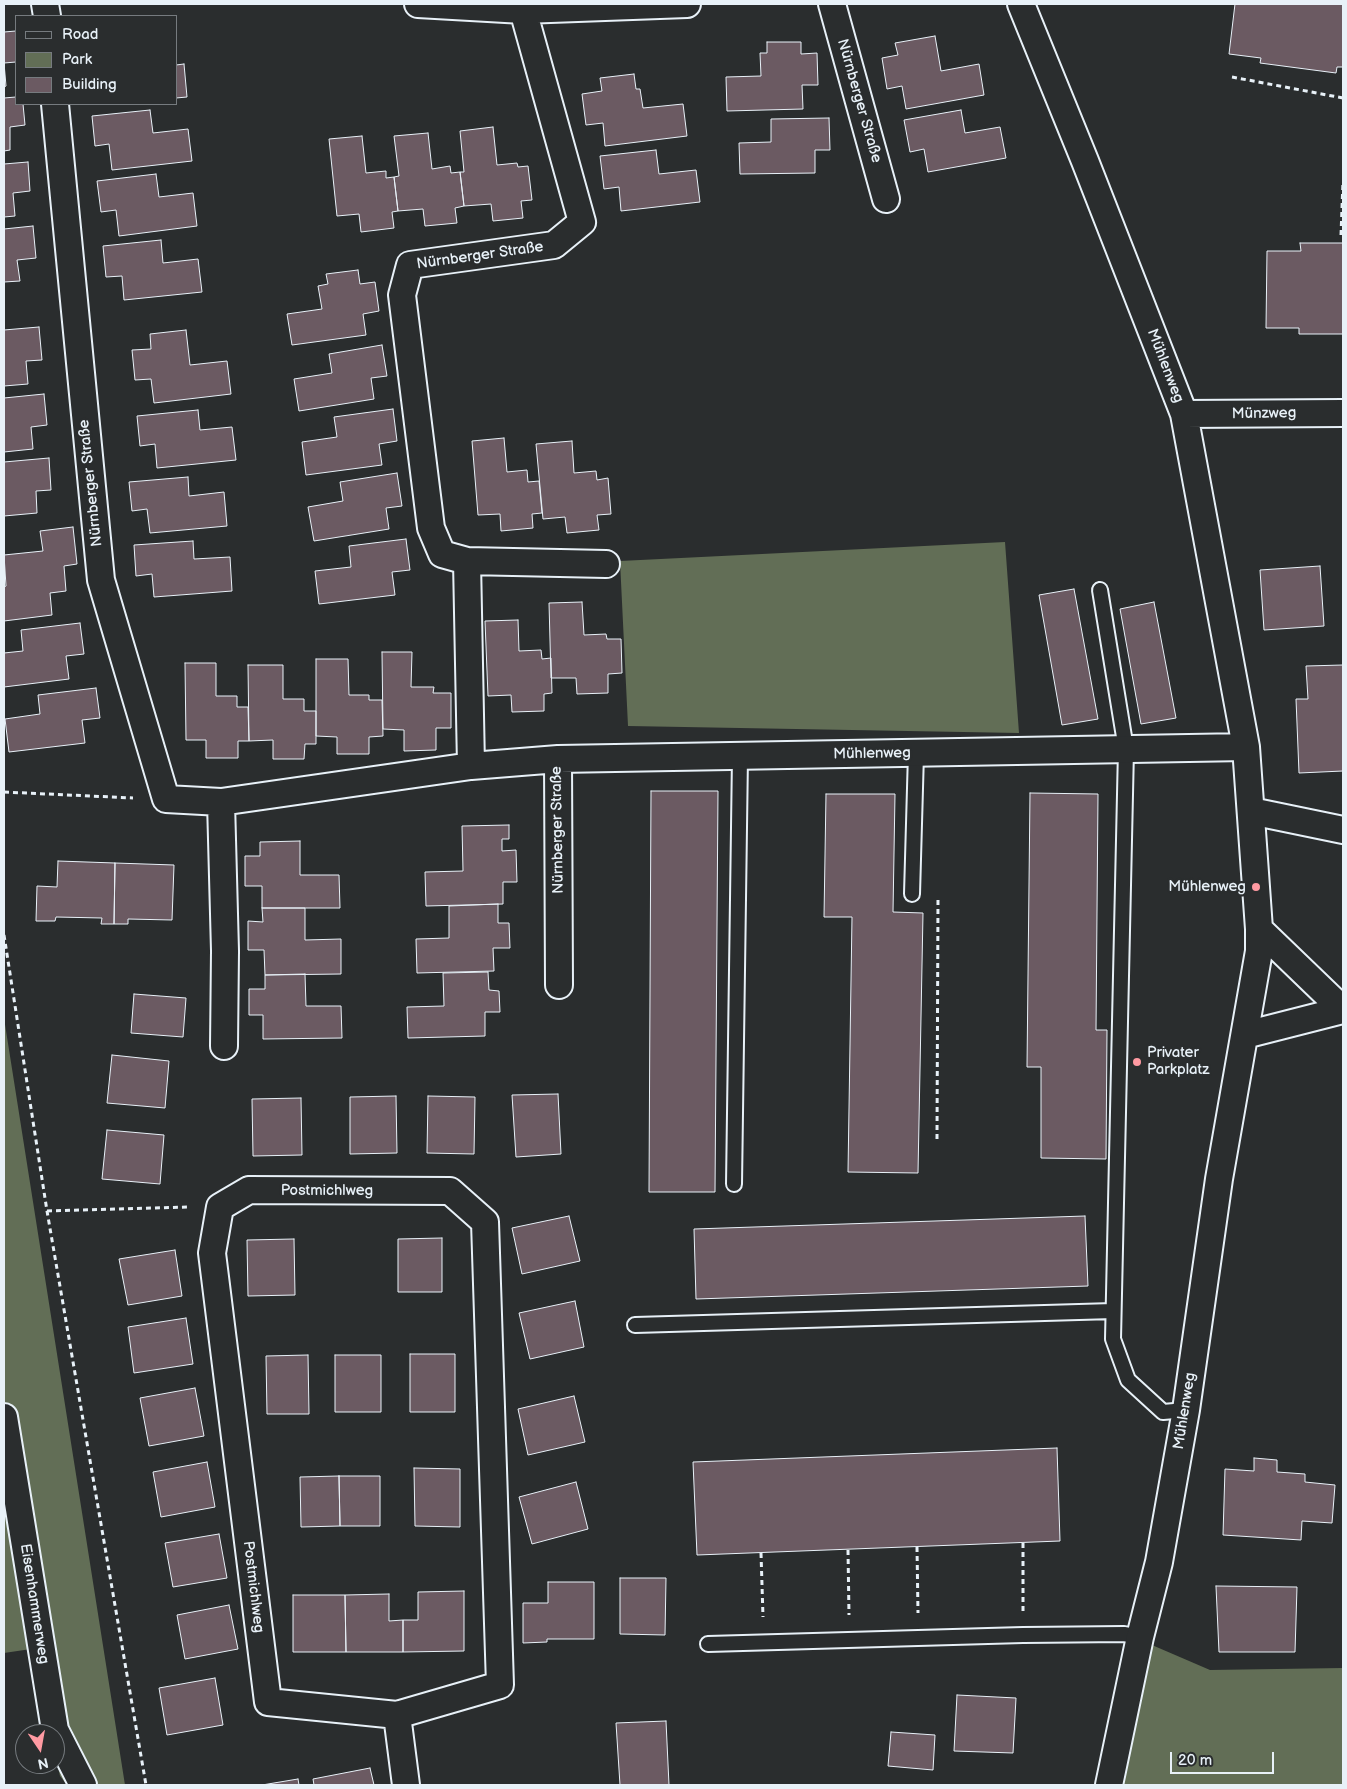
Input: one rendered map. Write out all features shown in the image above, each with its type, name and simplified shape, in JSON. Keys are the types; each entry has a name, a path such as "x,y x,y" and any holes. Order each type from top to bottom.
{"street":[{"path":"418,4 523,10 687,4"},
{"name":"Nürnberger Straße","path":"832,4 886,199"},
{"name":"Mühlenweg","path":"1021,4 1184,414 1246,747 1259,929 1259,951 1219,1179 1186,1410 1158,1562 1109,1785"},
{"name":"Nürnberger Straße","path":"523,10 582,222 554,245 410,265 402,295 431,528 442,554 467,561 606,564"},
{"name":"Nürnberger Straße","path":"55,105 101,580 166,799 221,802 471,766 558,759 559,985"},
{"name":"Münzweg","path":"1184,414 1343,413"},
{"path":"467,561 471,766"},
{"name":"Mühlenweg","path":"558,759 1246,747"},
{"path":"221,802 226,951 224,1046"},
{"path":"1251,811 1343,830"},
{"path":"1259,929 1343,1010"},
{"path":"1245,1035 1343,1010"},
{"name":"Postmichlweg","path":"249,1190 450,1191 485,1222 500,1685 397,1715 268,1702 212,1253 220,1207 249,1190"},
{"name":"Eisenhammerweg","path":"4,1417 55,1730 83,1785"},
{"path":"397,1715 406,1785"}],"lane":[{"path":"1100,590 1126,749 1113,1339 1128,1380 1163,1412 1186,1410"},
{"path":"912,894 916,753"},
{"path":"734,1184 740,756"},
{"path":"635,1325 1113,1311"},
{"path":"708,1644 1024,1635 1124,1634 1140,1637"}],"path":[{"path":"1232,77 1343,98"},
{"path":"1341,235 1343,181"},
{"path":"4,792 166,799"},
{"path":"912,894 938,896 937,1139"},
{"path":"4,935 47,1210 146,1785"},
{"path":"47,1210 220,1207"},
{"path":"1022,1543 1024,1635"},
{"path":"917,1547 919,1638"},
{"path":"848,1550 849,1640"},
{"path":"761,1553 764,1642"}],"green space":[{"path":"1005,542 1019,733 628,726 620,561"},
{"path":"4,1018 125,1785 67,1785 60,1774 65,1774 65,1724 48,1724 31,1649 4,1653"},
{"path":"1138,1639 1210,1670 1343,1668 1343,1785 1113,1785"}],"building":[{"path":"1235,4 1343,4 1343,67 1337,67 1336,73 1260,63 1261,58 1229,54"},
{"path":"15,31 15,62 4,63 4,32"},
{"path":"935,36 941,71 979,64 984,95 906,109 902,86 887,89 882,58 898,55 895,43"},
{"path":"767,42 801,42 801,54 817,53 818,85 802,85 803,109 727,111 726,77 761,76 760,53 767,53"},
{"path":"4,63 6,86 4,87"},
{"path":"184,64 187,97 178,98 178,65"},
{"path":"634,74 636,89 640,89 643,108 683,104 687,136 605,146 603,123 586,125 582,94 602,91 600,78"},
{"path":"15,97 15,105 23,105 25,125 10,127 10,150 4,151 4,98"},
{"path":"150,110 153,133 188,129 192,161 112,170 109,144 95,146 92,116"},
{"path":"961,110 965,133 1000,127 1006,158 928,172 924,149 910,152 904,120"},
{"path":"829,118 830,150 815,150 815,173 740,174 739,143 771,142 771,119"},
{"path":"493,127 497,165 517,163 518,167 528,166 532,200 521,201 523,218 493,221 491,204 464,206 460,172 464,172 460,131"},
{"path":"428,133 432,169 450,166 451,173 460,172 464,206 455,208 457,223 425,226 423,209 398,211 394,177 399,176 394,136"},
{"path":"362,136 366,173 386,171 386,178 394,177 398,211 392,212 394,228 361,232 359,214 337,216 329,139"},
{"path":"656,150 659,174 696,170 700,202 621,211 619,187 604,189 600,156"},
{"path":"28,162 30,191 13,193 15,216 4,217 4,164"},
{"path":"156,174 159,197 193,193 197,226 119,236 116,210 101,212 97,181"},
{"path":"33,226 36,258 17,260 20,281 4,282 4,229"},
{"path":"161,240 163,263 198,259 202,292 124,300 122,276 106,277 103,246"},
{"path":"1300,243 1343,243 1343,334 1299,334 1299,328 1266,328 1267,251 1301,251"},
{"path":"358,270 360,284 375,282 379,311 363,314 366,335 292,345 287,314 322,309 318,286 328,284 326,274"},
{"path":"39,327 42,360 26,361 28,384 4,386 4,330"},
{"path":"186,330 190,365 227,361 231,394 154,403 151,379 135,380 132,350 151,349 150,334"},
{"path":"382,345 387,376 371,378 374,399 299,411 294,379 332,373 329,354"},
{"path":"44,394 47,425 31,427 33,449 4,452 4,398"},
{"path":"393,409 397,441 379,444 382,465 306,475 302,442 337,437 334,417"},
{"path":"198,410 200,430 232,427 236,460 157,468 155,444 140,446 137,416"},
{"path":"504,438 507,472 527,470 528,482 539,481 542,513 532,514 533,528 501,531 500,514 478,515 472,441"},
{"path":"572,441 574,473 596,471 597,480 608,478 611,514 597,515 599,530 567,533 565,517 543,519 536,444"},
{"path":"49,458 51,490 36,491 37,513 4,516 4,462"},
{"path":"397,473 402,506 386,508 389,529 314,541 308,507 343,501 340,482"},
{"path":"188,477 189,496 224,492 227,526 150,533 147,509 132,511 129,482"},
{"path":"73,527 77,564 64,566 66,591 50,593 52,615 4,621 4,587 6,586 4,555 43,551 40,531"},
{"path":"406,539 410,570 392,572 395,595 319,604 315,571 351,567 349,546"},
{"path":"193,541 194,559 230,557 232,591 154,597 152,574 136,576 134,545"},
{"path":"1320,566 1324,626 1264,630 1260,570"},
{"path":"1074,589 1098,719 1062,725 1039,595"},
{"path":"582,602 584,635 606,634 607,639 621,639 622,673 608,674 608,693 577,694 576,678 551,678 549,603"},
{"path":"1154,602 1176,718 1141,724 1120,609"},
{"path":"518,620 519,651 541,650 542,659 551,658 552,693 544,694 544,711 512,712 511,695 488,696 485,621"},
{"path":"80,623 84,654 66,656 69,679 4,687 4,653 23,651 21,630"},
{"path":"382,652 412,652 411,687 434,687 433,693 451,693 451,728 436,728 436,750 404,751 404,730 383,729"},
{"path":"316,659 348,659 349,695 369,695 369,700 382,700 383,736 369,737 369,754 337,754 337,737 316,736"},
{"path":"185,663 216,663 216,696 237,696 237,707 248,707 249,741 238,741 238,758 206,758 206,740 186,740"},
{"path":"248,665 283,665 283,699 304,699 304,711 316,711 316,744 305,744 304,759 273,759 273,740 249,741"},
{"path":"1343,665 1343,771 1299,773 1296,699 1308,699 1306,666"},
{"path":"96,688 100,718 82,720 85,743 9,752 5,719 40,714 38,695"},
{"path":"651,791 718,791 715,1192 649,1192"},
{"path":"1030,793 1098,794 1096,1030 1107,1030 1106,1159 1041,1158 1041,1067 1027,1067"},
{"path":"826,794 895,794 893,912 923,913 918,1173 848,1172 852,917 824,917"},
{"path":"509,825 509,839 502,839 502,851 516,850 517,882 503,882 503,904 426,906 425,872 463,871 462,826"},
{"path":"300,841 300,875 339,875 340,908 262,908 262,886 245,886 245,856 260,856 260,842"},
{"path":"58,861 115,863 114,924 101,924 102,918 56,917 55,921 36,921 37,886 57,887"},
{"path":"115,863 174,865 172,920 128,919 128,924 114,924"},
{"path":"498,904 498,923 509,923 510,948 493,948 494,971 417,973 416,939 449,938 449,906"},
{"path":"262,908 305,908 305,940 341,939 341,974 265,975 264,950 248,950 248,921 263,922"},
{"path":"488,972 489,990 499,991 500,1012 485,1012 485,1036 408,1038 407,1007 444,1006 443,973"},
{"path":"305,974 306,1006 341,1006 342,1038 263,1039 263,1015 249,1015 249,989 265,989 265,975"},
{"path":"134,994 186,998 183,1037 131,1033"},
{"path":"112,1055 169,1061 165,1108 107,1103"},
{"path":"558,1094 561,1154 516,1157 512,1095"},
{"path":"396,1096 397,1153 350,1154 350,1097"},
{"path":"428,1096 475,1097 474,1154 427,1153"},
{"path":"301,1098 302,1155 253,1156 252,1099"},
{"path":"107,1130 164,1135 160,1184 102,1179"},
{"path":"569,1216 580,1261 522,1274 512,1228"},
{"path":"1085,1216 1088,1286 696,1299 694,1229"},
{"path":"442,1238 442,1292 398,1292 398,1239"},
{"path":"294,1239 295,1295 248,1296 247,1240"},
{"path":"175,1250 182,1296 128,1305 119,1259"},
{"path":"575,1301 584,1347 530,1359 519,1313"},
{"path":"186,1318 193,1364 134,1373 128,1327"},
{"path":"410,1354 455,1354 455,1412 410,1412"},
{"path":"308,1355 309,1414 267,1414 266,1356"},
{"path":"335,1355 381,1355 381,1412 335,1412"},
{"path":"195,1388 204,1436 149,1446 140,1398"},
{"path":"574,1396 585,1442 528,1455 518,1409"},
{"path":"1057,1448 1060,1541 697,1555 693,1462"},
{"path":"1254,1458 1277,1460 1277,1472 1305,1474 1305,1482 1335,1485 1332,1523 1302,1521 1301,1540 1223,1535 1225,1469 1254,1471"},
{"path":"207,1462 215,1507 161,1517 153,1472"},
{"path":"414,1468 460,1469 460,1527 415,1526"},
{"path":"339,1476 340,1526 301,1527 300,1477"},
{"path":"339,1476 380,1476 380,1526 340,1526"},
{"path":"576,1482 588,1529 532,1544 519,1497"},
{"path":"219,1534 227,1578 173,1587 165,1543"},
{"path":"620,1578 666,1578 665,1635 620,1634"},
{"path":"548,1582 594,1582 594,1639 547,1639 547,1642 523,1643 523,1603 548,1603"},
{"path":"1216,1586 1297,1587 1295,1652 1219,1652"},
{"path":"464,1591 464,1651 403,1652 403,1620 418,1620 418,1592"},
{"path":"389,1594 389,1621 403,1620 403,1652 346,1652 345,1595"},
{"path":"293,1595 345,1595 346,1652 293,1652"},
{"path":"229,1605 238,1649 185,1659 177,1615"},
{"path":"215,1678 223,1725 167,1735 159,1688"},
{"path":"957,1695 1016,1698 1013,1753 954,1751"},
{"path":"666,1721 669,1785 620,1785 616,1723"},
{"path":"891,1732 935,1735 933,1770 888,1766"},
{"path":"370,1768 374,1785 314,1785 313,1779"},
{"path":"298,1779 299,1785 262,1785"}],"place":[{"name":"Mühlenweg","path":"1256,887"},
{"name":"Privater Parkplatz","path":"1137,1062"}]}
